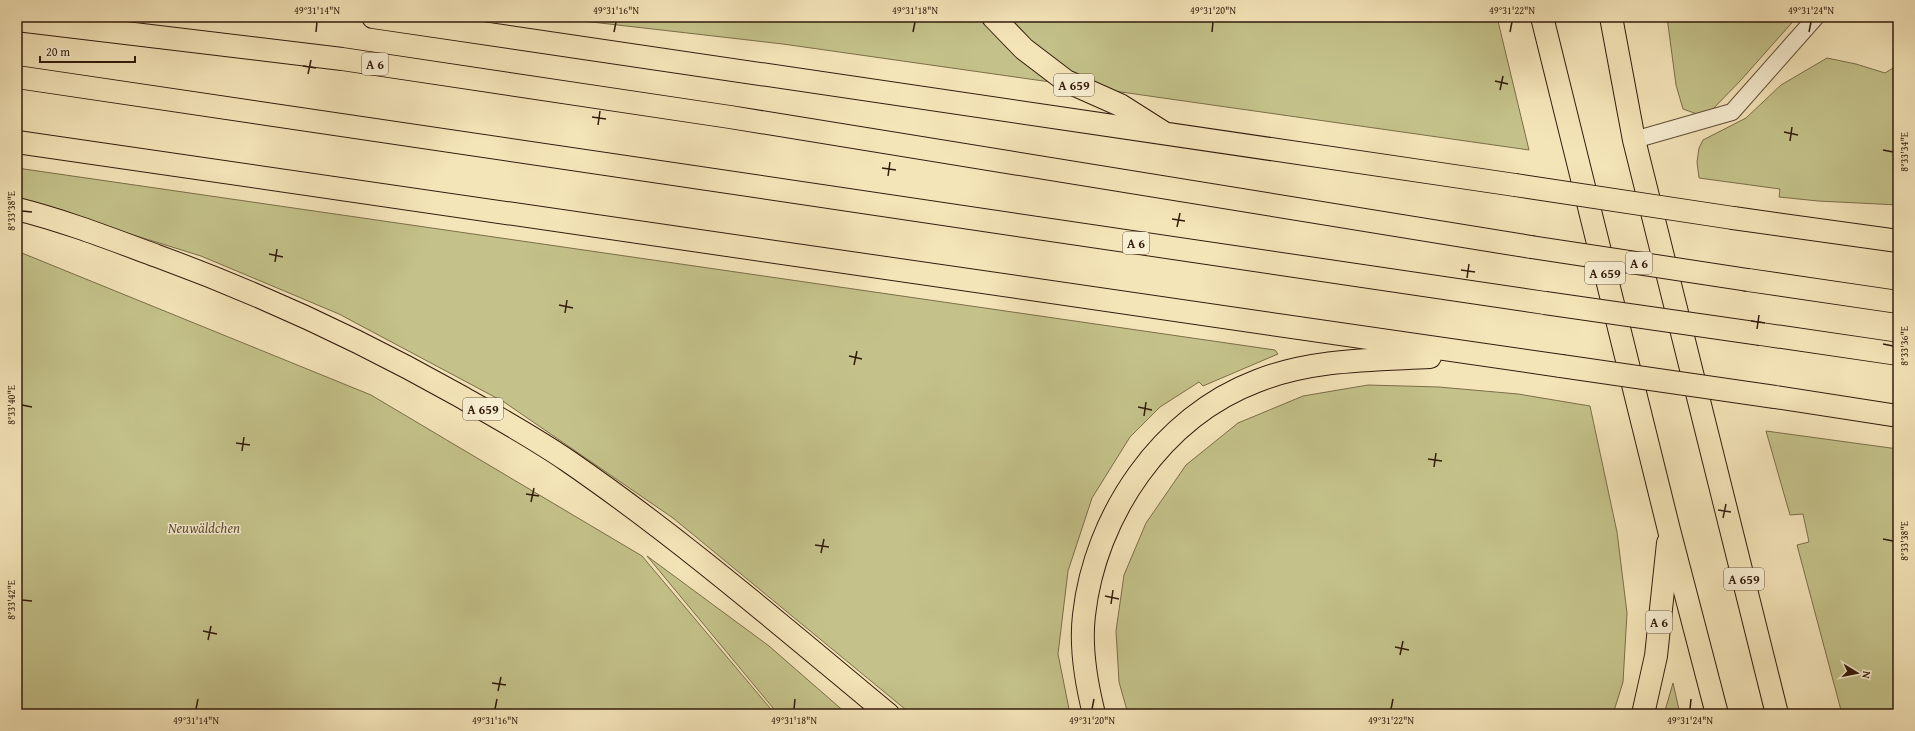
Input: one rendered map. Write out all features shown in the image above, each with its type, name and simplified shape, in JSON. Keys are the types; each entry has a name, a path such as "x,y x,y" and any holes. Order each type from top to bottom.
{"highway":[{"path":"373,17 917,96 1168,135 1733,218 1898,241"},
{"name":"A 659","path":"993,17 1024,49 1066,81 1120,104 1168,135"},
{"name":"A 659","path":"1542,17 1669,530 1717,714"},
{"name":"A 659","path":"1611,17 1634,140 1777,714"},
{"name":"A 6","path":"17,20 357,61 730,117 1531,247 1898,302"},
{"name":"A 6","path":"17,77 1898,354"},
{"path":"17,142 1898,416"},
{"name":"A 659","path":"17,209 104,237 222,280 356,341 417,372 489,412 566,460 656,526 758,605 888,714"},
{"path":"1817,230 1898,225"},
{"path":"1094,714 1087,687 1084,654 1084,615 1092,574 1107,531 1127,492 1151,456 1182,426 1214,402 1250,384 1293,370 1339,362 1481,355"},
{"name":"A 6","path":"1643,714 1656,656 1669,530"}],"lane":[{"path":"1634,140 1732,112 1816,17"}],"green space":[{"path":"548,17 1497,17 1529,150 783,44"},
{"path":"1667,17 1797,17 1741,80 1710,112 1697,114 1683,109 1676,85"},
{"path":"1827,58 1856,64 1885,73 1898,65 1898,205 1818,201 1779,197 1780,189 1699,178 1697,162 1699,148 1703,140 1746,118 1781,85"},
{"path":"17,168 1275,350 1278,354 1203,386 1199,382 1160,407 1130,437 1092,498 1068,571 1058,654 1070,714 911,714 673,518 504,402 339,314 201,256 17,199"},
{"name":"Neuwäldchen","path":"17,251 371,395 642,556 775,714 17,714"},
{"path":"1368,385 1439,387 1518,394 1590,406 1617,532 1627,613 1623,682 1613,714 1128,714 1119,682 1116,631 1124,575 1146,523 1186,465 1238,423 1303,396"},
{"path":"1766,431 1898,449 1898,714 1842,714 1797,545 1809,542 1803,514 1790,515"},
{"path":"647,556 769,646 847,714 778,714"},
{"path":"1673,683 1680,714 1664,714"}]}
